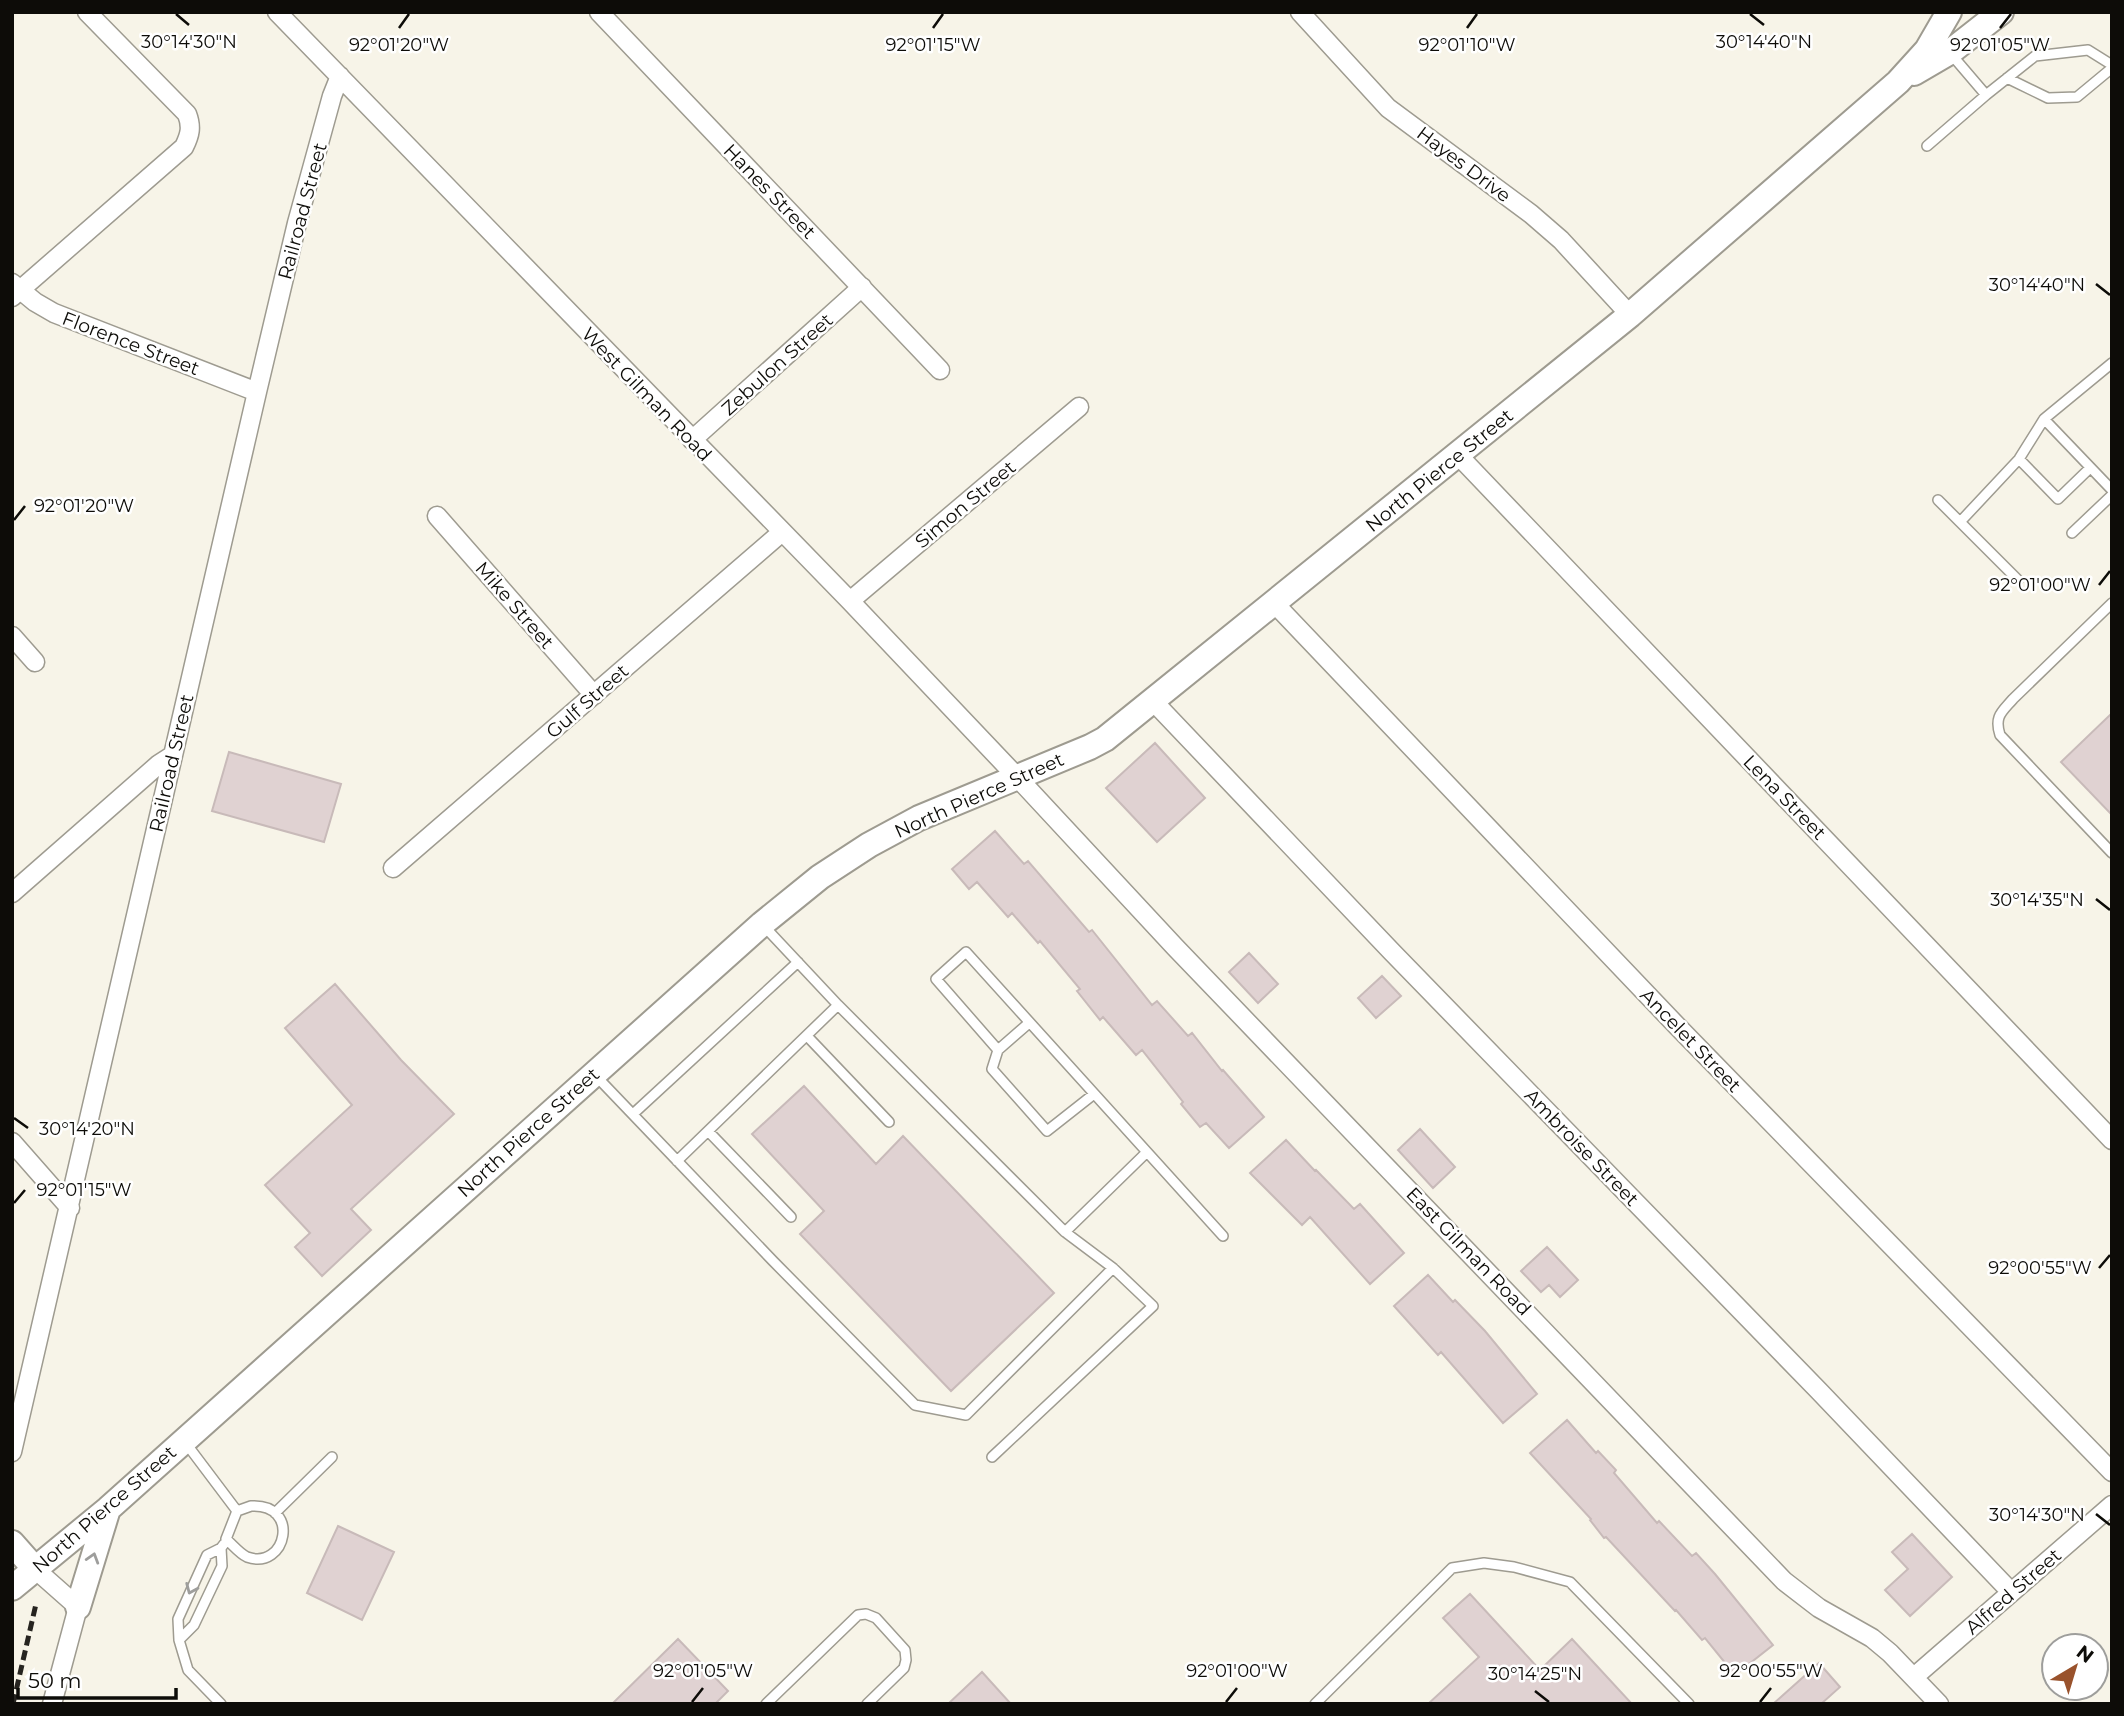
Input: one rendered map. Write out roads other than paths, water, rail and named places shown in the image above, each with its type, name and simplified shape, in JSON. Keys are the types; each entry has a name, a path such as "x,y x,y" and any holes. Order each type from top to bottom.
{"street":[{"path":"15,290 184,148 189,136 190,123 187,114 87,12"},
{"name":"West Gilman Road","path":"277,12 1017,776"},
{"name":"Hanes Street","path":"599,12 940,370"},
{"name":"Hayes Drive","path":"1300,12 1388,108 1561,240 1630,315"},
{"name":"North Pierce Street","path":"12,1588 107,1509 762,924 820,877 869,845 919,818 1105,739 1630,315 1898,82 1927,50 1949,12"},
{"path":"1898,82 1950,52 2001,12"},
{"name":"Railroad Street","path":"12,1452 297,223 340,76"},
{"name":"Zebulon Street","path":"692,440 862,287"},
{"name":"Florence Street","path":"15,290 54,313 257,392"},
{"name":"Simon Street","path":"850,601 1079,407"},
{"name":"Lena Street","path":"1458,455 2112,1140"},
{"name":"Mike Street","path":"437,516 594,695"},
{"name":"Gulf Street","path":"393,869 782,532"},
{"name":"Ancelet Street","path":"1275,604 1678,1027 2112,1472"},
{"path":"12,636 34,662"},
{"name":"Ambroise Street","path":"1153,701 2011,1592"},
{"path":"12,893 159,764 173,755"},
{"name":"East Gilman Road","path":"1017,776 1175,947 1784,1581 1819,1608 1872,1638 1939,1704"},
{"path":"12,1142 70,1208"},
{"name":"Alfred Street","path":"1914,1677 2112,1505"},
{"path":"52,1704 107,1509"},
{"path":"12,1543 35,1569 78,1607"}],"lane":[{"path":"1927,146 1986,95 2007,78 2035,56 2088,50 2112,67 2077,96 2048,98 2007,78"},
{"path":"1950,52 1986,95"},
{"path":"1960,522 2020,459 2043,419 2112,363"},
{"path":"2043,419 2112,492 2072,533"},
{"path":"2020,459 2058,499 2090,468"},
{"path":"1938,500 2018,580"},
{"path":"2112,603 2013,699 1998,716 1996,724 2000,734 2112,853"},
{"path":"762,924 838,1005 1065,1232 1113,1268 1153,1306 992,1457"},
{"path":"998,1050 936,979 966,951 1223,1236"},
{"path":"633,1114 797,962"},
{"path":"677,1161 838,1005"},
{"path":"1029,1023 998,1050 992,1069 1047,1131 1094,1094"},
{"path":"807,1036 889,1122"},
{"path":"594,1074 915,1405 966,1415 1113,1268"},
{"path":"708,1131 791,1217"},
{"path":"1065,1232 1147,1152"},
{"path":"183,1440 237,1511"},
{"path":"275,1513 332,1457"},
{"path":"224,1544 250,1558 267,1557 280,1545 283,1528 275,1513 259,1506 237,1511"},
{"path":"179,1640 194,1625 222,1566 224,1544 237,1511"},
{"path":"221,1704 188,1670 179,1640 178,1619 206,1555 224,1544"},
{"path":"1315,1704 1452,1568 1484,1563 1514,1566 1570,1582 1689,1704"},
{"path":"766,1704 858,1615 866,1614 876,1618 905,1650 906,1660 904,1668 867,1704"}],"railway":[{"path":"13,1704 36,1604"}]}
